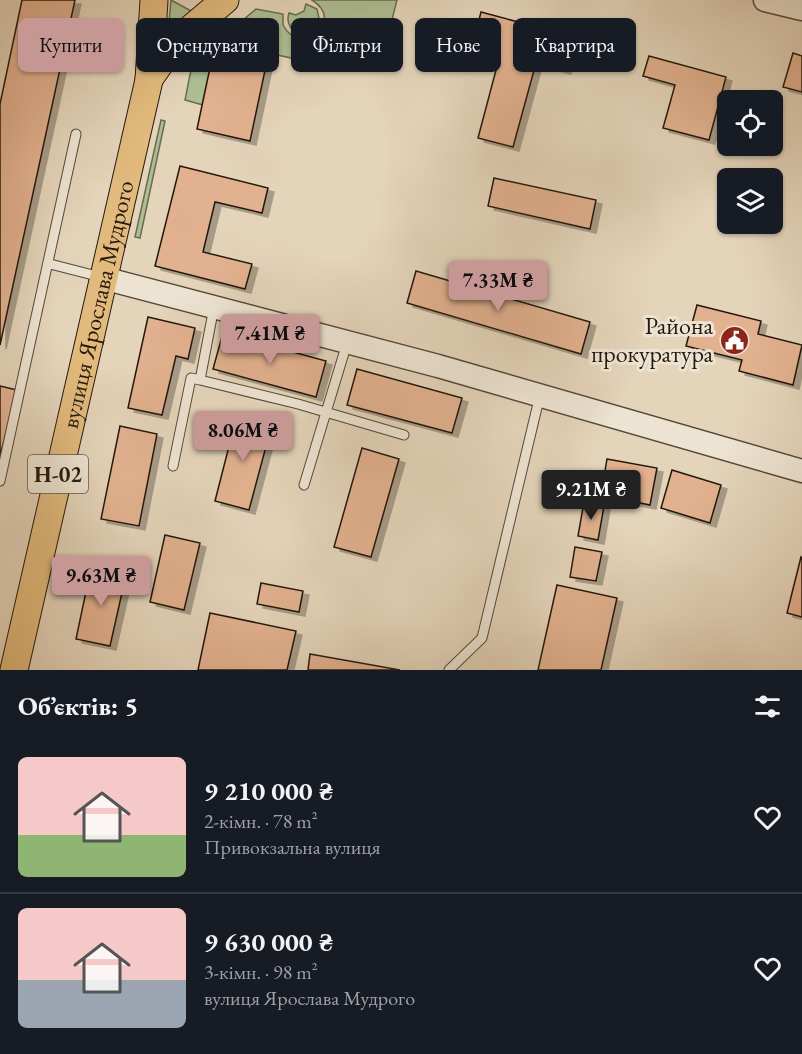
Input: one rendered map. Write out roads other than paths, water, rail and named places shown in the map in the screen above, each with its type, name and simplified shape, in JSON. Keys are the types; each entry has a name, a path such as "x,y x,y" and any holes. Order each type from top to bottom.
{"main road":[{"name":"вулиця Ярослава Мудрого","path":"14,670 149,80 154,0"},
{"name":"вулиця Ярослава Мудрого","path":"149,80 175,42 225,0"}],"street":[{"path":"765,0 802,9"},
{"path":"103,278 540,395 802,471"}],"lane":[{"path":"0,482 50,264 76,134"},
{"path":"50,264 103,278"},
{"path":"200,380 214,307"},
{"path":"304,485 347,343"},
{"path":"173,466 191,378 326,412 404,435"},
{"path":"449,670 482,638 540,395"}],"place":[{"name":"Района прокуратура","path":"734,340"}]}
